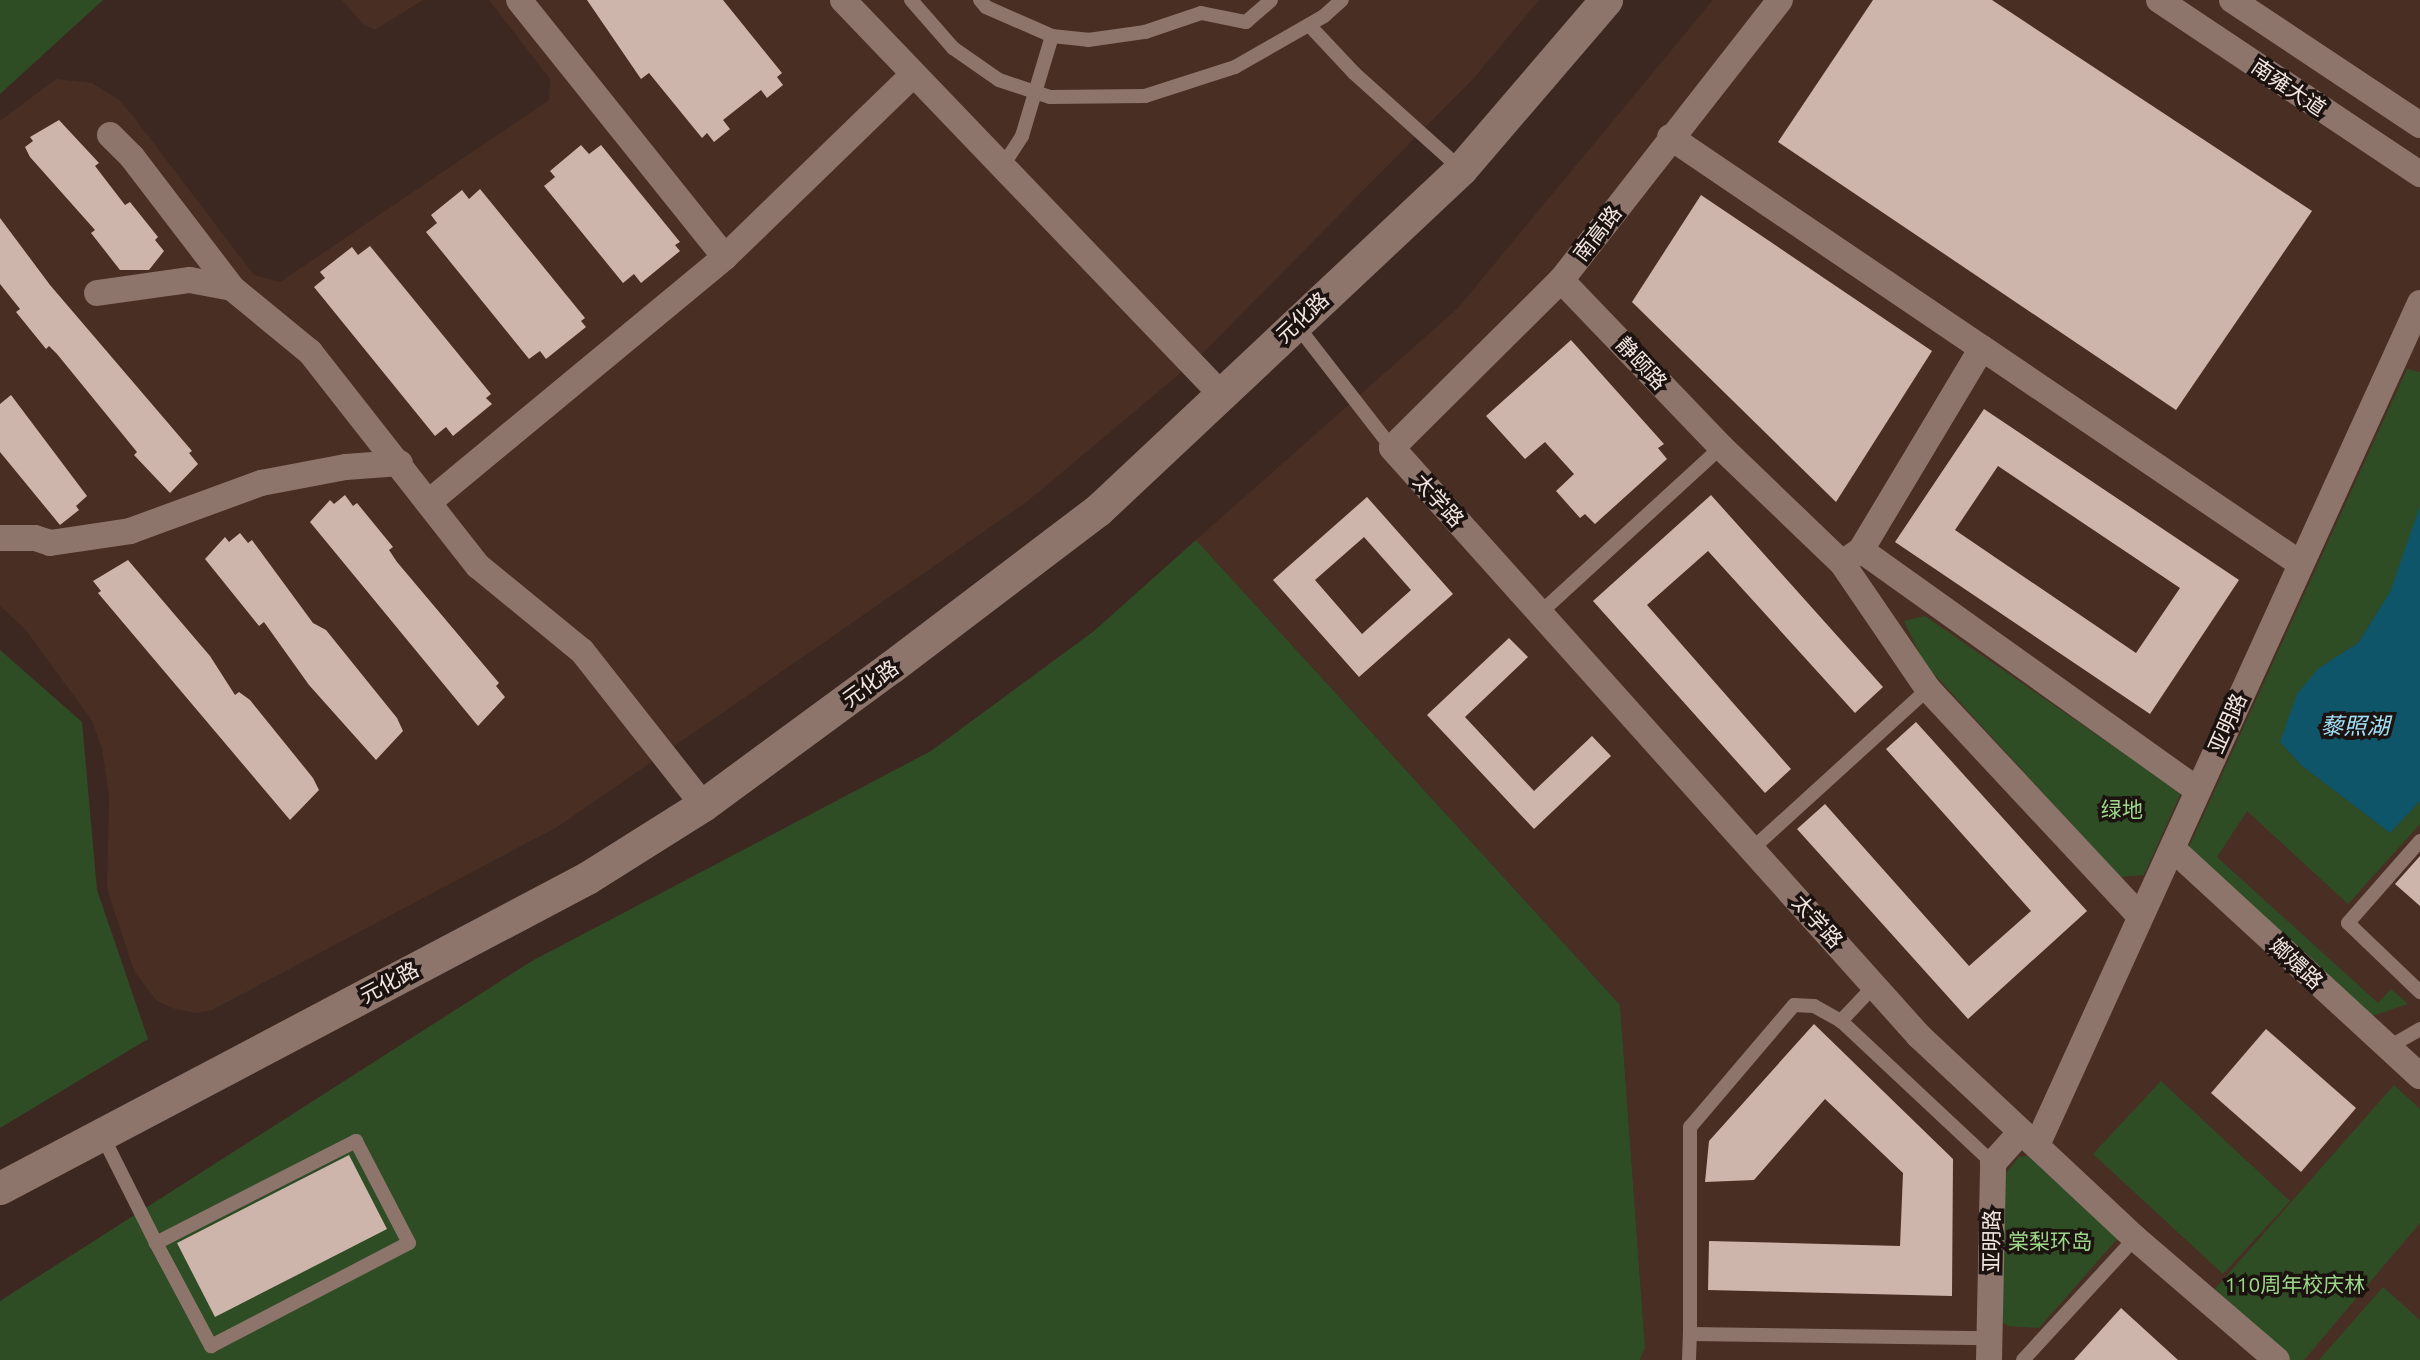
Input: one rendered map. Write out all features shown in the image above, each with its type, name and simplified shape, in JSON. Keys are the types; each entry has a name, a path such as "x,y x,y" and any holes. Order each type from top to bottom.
{"street":[{"path":"519,0 725,257"},
{"path":"843,0 1221,394"},
{"name":"元化路","path":"0,1188 587,878 703,805 1098,510 1461,169 1606,0"},
{"name":"南高路","path":"1392,448 1561,280 1780,0"},
{"name":"南雍大道","path":"2159,0 2420,174"},
{"name":"南雍大道","path":"2232,0 2420,125"},
{"path":"429,502 725,257 913,75"},
{"path":"110,135 132,157 232,288 310,352 400,463 478,566 582,651 703,805"},
{"path":"1671,137 2300,563"},
{"path":"97,293 190,280 232,288"},
{"name":"静颐路","path":"1561,280 1721,447 1851,557"},
{"name":"亚明路","path":"1989,1349 1993,1163 2028,1139 2174,850 2198,790 2300,563 2420,303"},
{"path":"1851,557 1982,348"},
{"name":"太学路","path":"1392,448 1540,613 1599,685 1752,849 1919,1036 2135,1238 2277,1360"},
{"path":"0,537 35,538 50,543 130,531 261,484 346,467 400,463"},
{"path":"1851,557 1928,689 2139,915"},
{"path":"1851,557 2198,790"},
{"name":"嫏嬛路","path":"2174,850 2420,1076"}],"lane":[{"path":"911,0 953,48 999,80 1050,97 1144,96 1235,67 1310,25 1342,0"},
{"path":"980,0 986,7 1052,36 1088,40 1145,33 1202,13 1245,22 1271,0"},
{"path":"1310,25 1354,73 1461,169"},
{"path":"1002,167 1022,136 1052,36"},
{"path":"1295,323 1392,448"},
{"path":"1540,613 1721,447"},
{"path":"1752,849 1928,689"},
{"path":"2420,841 2348,923 2420,992"},
{"path":"1841,1021 1875,985"},
{"path":"1689,1360 1690,1128 1794,1005 1814,1006 1841,1021 1993,1163"},
{"path":"2389,1047 2420,1029"},
{"path":"101,1133 156,1243 211,1346 408,1243 356,1141 156,1243"},
{"path":"2023,1360 2135,1238"},
{"path":"1690,1334 1989,1349"}],"shaded area":[{"path":"342,0 423,0 375,30 364,25"},
{"path":"489,0 1539,0 1473,79 1196,360 1028,501 559,826 212,1010 197,1013 175,1009 157,1001 134,971 107,888 109,797 102,748 91,719 25,629 0,606 0,121 56,79 92,83 118,99 133,116 254,275 280,282 549,100 550,79"},
{"path":"1713,0 2420,0 2420,1360 1640,1360 1645,1348 1620,1005 1196,540 1458,308"}],"green space":[{"path":"0,0 103,0 0,94"},
{"path":"2407,369 2420,372 2420,507 2408,547 2390,592 2358,643 2319,668 2280,742 2301,765 2390,833 2420,801 2420,824 2348,904 2247,811 2217,857 2378,1003 2391,989 2408,1004 2369,1017 2188,849"},
{"path":"1196,540 1620,1005 1645,1348 1640,1360 0,1360 0,1301 532,961 931,751 1094,631"},
{"name":"绿地","path":"1925,616 2181,793 2144,875 2120,877 1924,663 1904,621"},
{"path":"0,650 82,722 97,890 148,1039 0,1128"},
{"path":"2161,1081 2290,1201 2223,1274 2093,1154"},
{"name":"110周年校庆林","path":"2394,1085 2420,1109 2420,1223 2304,1360 2289,1360 2215,1289"},
{"name":"棠梨环岛","path":"2031,1155 2118,1238 2039,1328 2008,1326 1999,1320 2002,1178 2019,1157"},
{"path":"2383,1287 2420,1320 2420,1360 2319,1360"}],"water":[{"name":"藜照湖","path":"2420,506 2420,801 2390,833 2301,765 2280,742 2297,694 2319,668 2358,643 2390,592"}],"building":[{"path":"587,0 723,0 782,73 777,77 783,85 767,98 761,90 723,120 730,129 714,142 707,133 702,138 649,73 641,79"},
{"path":"1873,0 1992,0 2312,211 2176,410 1778,142"},
{"path":"59,120 99,163 95,166 125,205 130,202 158,237 155,240 164,251 149,270 120,270 91,233 95,230 30,157 25,147 33,141 30,137"},
{"path":"581,145 589,154 601,145 680,242 675,245 680,251 641,283 634,274 623,283 544,186 555,177 550,171"},
{"path":"480,189 585,318 581,321 586,327 546,359 540,351 529,359 426,232 437,223 431,215 462,190 469,199"},
{"path":"1701,195 1932,351 1836,502 1632,302"},
{"path":"0,218 50,285 192,451 189,453 198,464 170,493 134,455 137,452 57,354 49,346 46,349 16,312 20,309 0,284"},
{"path":"370,246 491,394 486,398 492,404 453,436 446,427 435,436 314,287 325,278 320,272 352,247 358,255"},
{"path":"1571,340 1664,444 1658,448 1667,459 1595,524 1585,514 1580,518 1556,491 1574,474 1545,442 1525,459 1486,416"},
{"path":"11,395 87,496 76,506 79,510 60,525 0,452 0,404"},
{"path":"1984,409 2239,580 2150,714 1895,542","holes":["1998,466 2180,588 2136,653 1955,530"]},
{"path":"345,495 353,506 357,503 393,547 389,550 397,562 499,683 496,686 505,697 478,726 310,522 330,500 334,504"},
{"path":"1711,495 1883,687 1855,713 1708,551 1647,605 1791,769 1765,793 1593,601"},
{"path":"1367,497 1453,594 1359,677 1273,580","holes":["1364,537 1411,590 1362,634 1315,580"]},
{"path":"240,533 248,543 252,540 313,623 326,630 397,718 403,731 376,760 309,685 264,622 259,626 205,559 225,537 229,542"},
{"path":"128,560 210,656 235,695 239,692 250,700 313,778 319,790 290,820 98,593 101,591 93,581"},
{"path":"1509,638 1528,657 1465,717 1534,791 1592,736 1611,756 1534,829 1427,715"},
{"path":"1916,722 2087,911 1968,1019 1797,829 1825,804 1969,966 2031,911 1886,749"},
{"path":"2420,856 2420,906 2395,884"},
{"path":"1814,1024 1953,1159 1952,1296 1708,1290 1709,1241 1900,1246 1903,1173 1825,1099 1754,1180 1705,1182 1709,1141"},
{"path":"2266,1029 2356,1108 2301,1172 2211,1093"},
{"path":"349,1155 387,1229 215,1317 177,1243"},
{"path":"2121,1308 2178,1360 2074,1360"}]}
